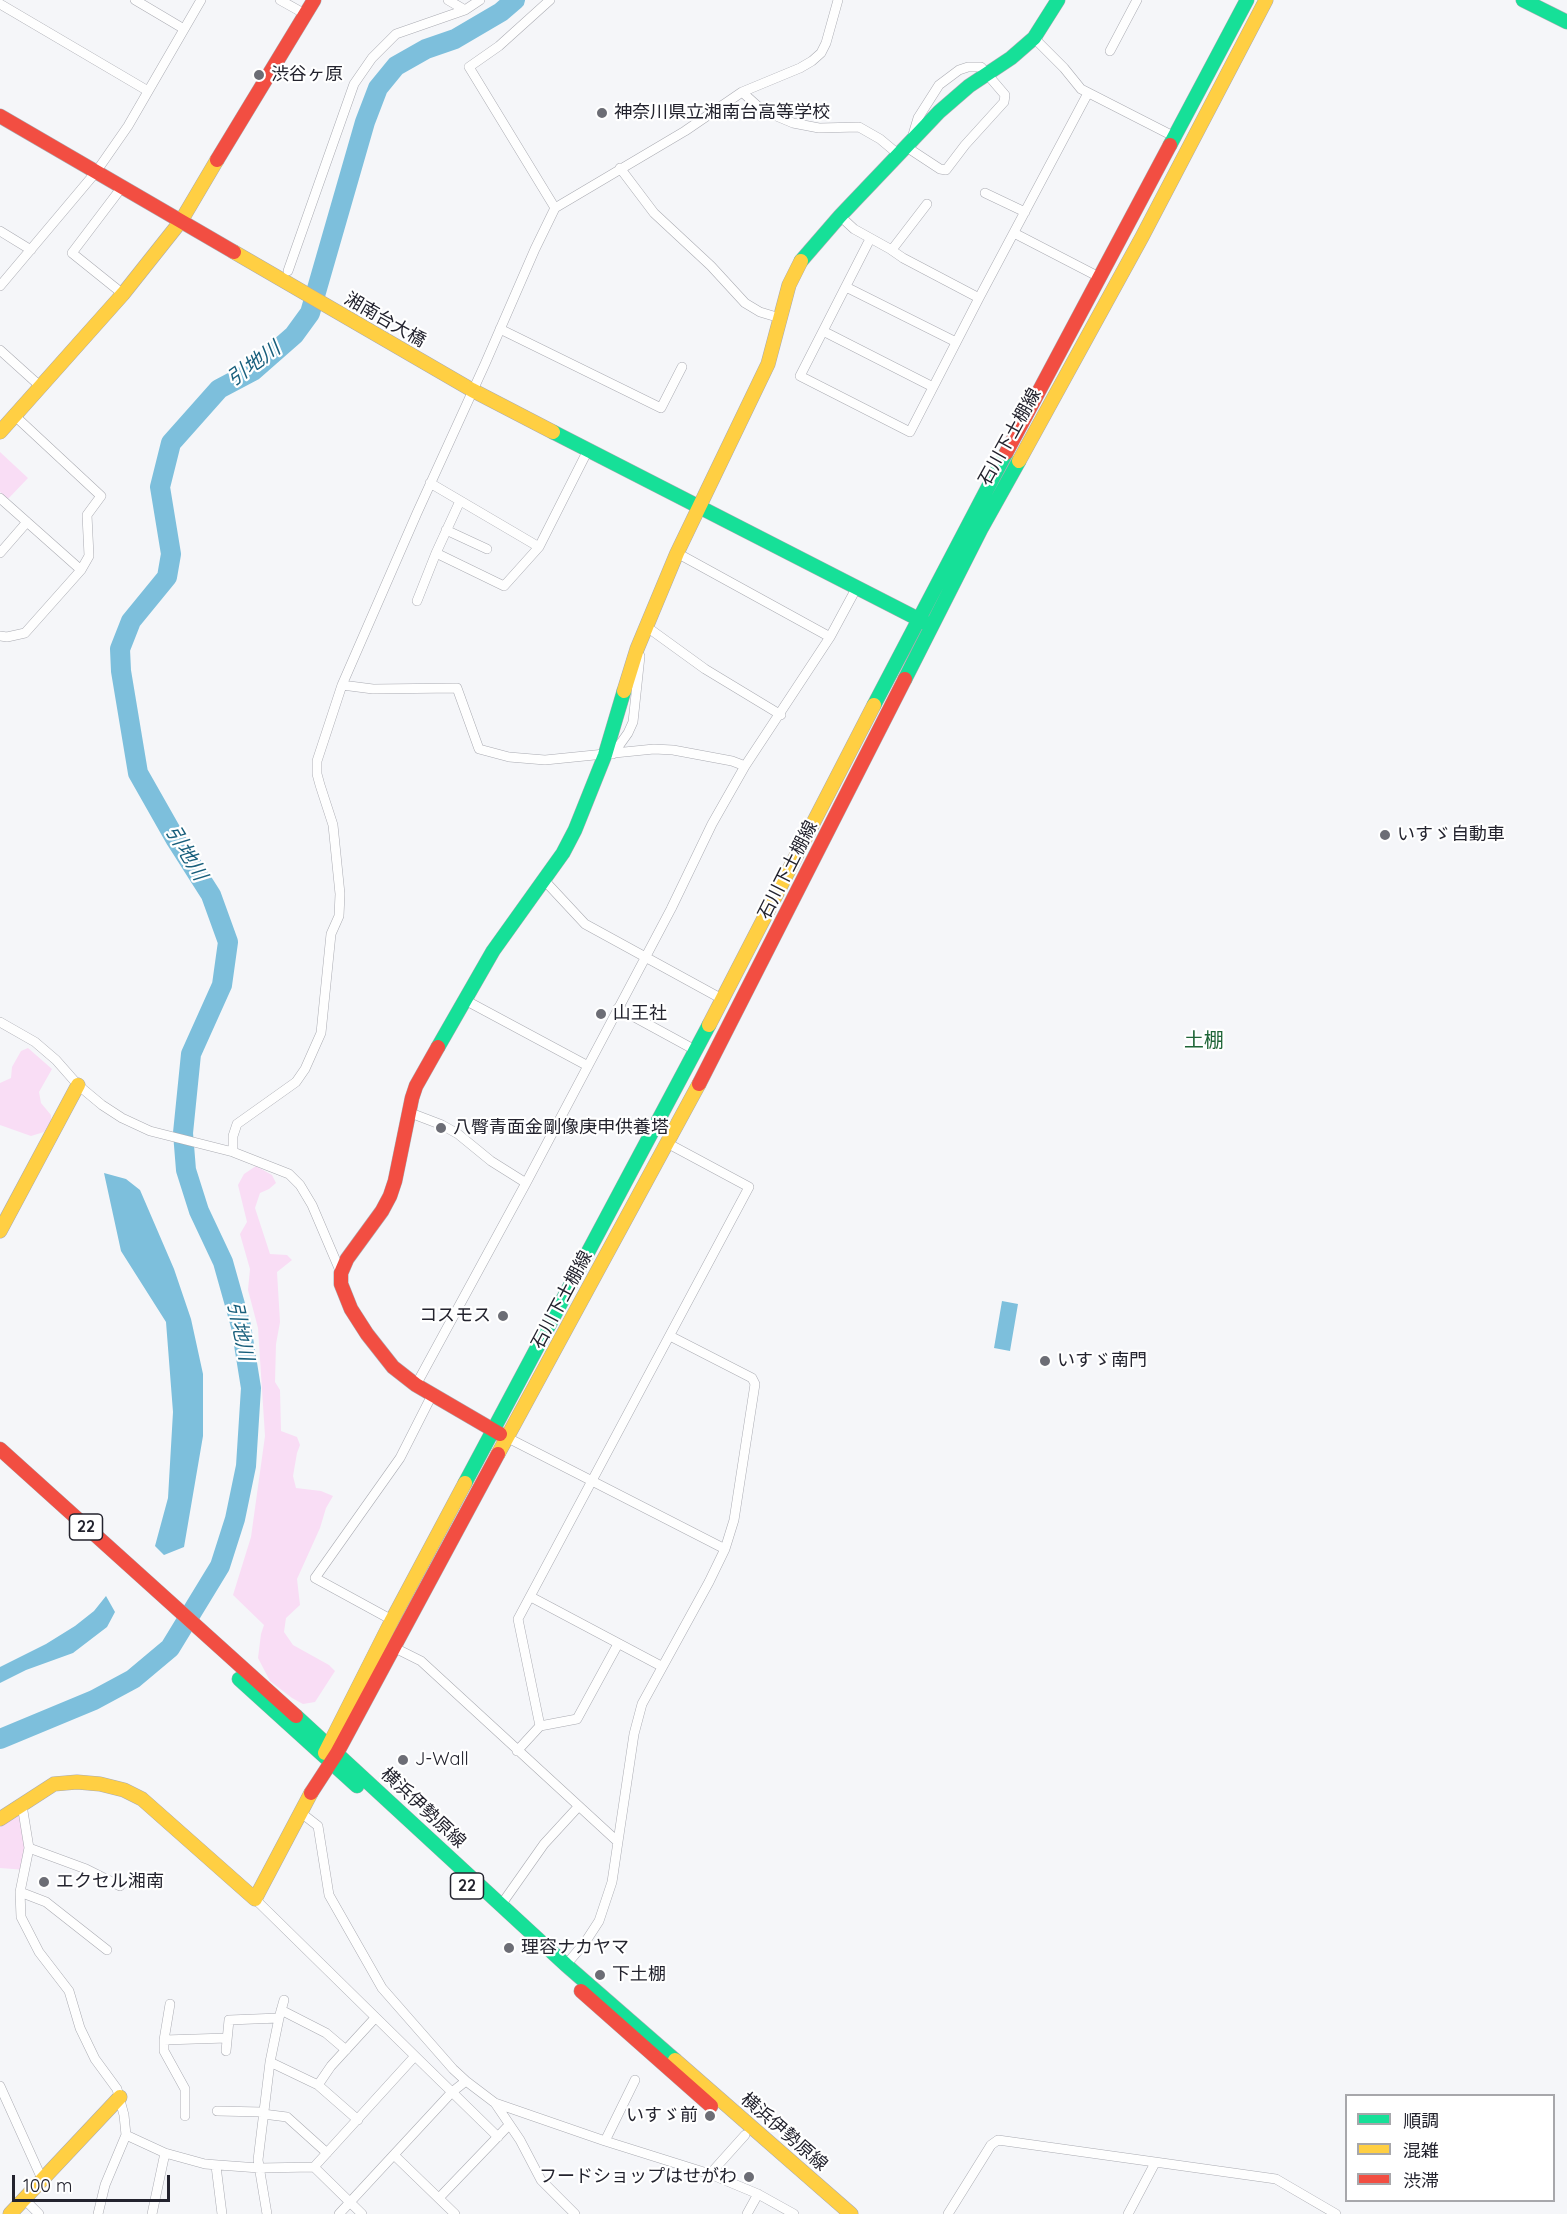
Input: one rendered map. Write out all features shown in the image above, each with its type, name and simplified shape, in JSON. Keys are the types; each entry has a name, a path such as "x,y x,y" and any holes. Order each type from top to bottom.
{"street":[{"path":"135,0 184,29"},
{"path":"0,286 96,172 128,126 201,0"},
{"path":"280,0 305,14"},
{"path":"0,432 123,294 181,221 314,0"},
{"path":"448,0 465,10"},
{"path":"284,276 354,84 372,58 396,34 465,10 480,0"},
{"path":"550,0 499,46 469,67 555,208"},
{"path":"233,1152 233,1136 237,1124 297,1082 321,1033 331,933 339,916 340,894 333,825 317,774 317,761 342,685 430,483 555,208 685,130 742,92 800,68 821,53 838,0"},
{"path":"341,1273 347,1259 382,1211 390,1196 408,1112 416,1086 493,951 563,853 575,831 609,755 644,632 699,505 768,364 789,285 800,262 840,216 952,100 1020,51 1034,38 1058,0"},
{"path":"1110,51 1137,0"},
{"name":"石川下土棚線","path":"330,1754 392,1620 925,622 1101,278 1247,0"},
{"name":"石川下土棚線","path":"330,1754 393,1647 667,1143 879,733 925,622 998,498 1142,237 1266,0"},
{"path":"1523,0 1567,22"},
{"path":"0,4 148,91"},
{"path":"1034,38 1081,89 1175,137"},
{"path":"742,92 762,110 793,123 819,128 860,127 880,139 905,147 940,169 946,170 1004,102 1005,94 981,67 968,67 946,78 918,118 905,147"},
{"path":"870,238 800,376 910,432 1088,93"},
{"name":"湘南台大橋","path":"0,116 181,221 284,276 472,390 925,622"},
{"path":"620,168 654,213 711,266 745,303 760,312 780,318"},
{"path":"122,187 72,253 123,294"},
{"path":"985,193 1024,212"},
{"path":"890,249 894,247 927,204"},
{"path":"840,216 854,229 903,258 979,298"},
{"path":"0,231 31,250"},
{"path":"1014,232 1101,278"},
{"path":"846,286 956,342"},
{"path":"500,329 661,408 682,367"},
{"path":"823,331 933,387"},
{"path":"0,350 41,387"},
{"path":"0,636 7,637 25,633 81,570 89,556 87,515 101,496 15,416"},
{"path":"436,553 504,586 539,547 588,450"},
{"path":"430,483 539,547"},
{"path":"0,498 81,570"},
{"path":"417,602 460,501"},
{"path":"0,553 27,522"},
{"path":"446,530 487,549"},
{"path":"677,553 830,637"},
{"path":"416,1385 645,958 712,824 745,766 781,715 830,637 857,587"},
{"path":"644,632 781,715"},
{"path":"342,685 373,689 457,688 479,749 509,757 545,759 609,755 654,749 732,760 745,766"},
{"path":"544,880 585,924 738,1008"},
{"path":"465,1000 588,1066"},
{"path":"618,1008 695,1050"},
{"path":"0,1022 34,1042 56,1060 78,1085 122,1118 150,1131 233,1152 289,1174 300,1185 312,1205 341,1273 341,1284 351,1309 393,1367 416,1385 492,1430 594,1480 725,1549"},
{"path":"0,1231 78,1085"},
{"path":"408,1112 448,1129 491,1161 526,1183"},
{"path":"540,1726 518,1619 749,1187 667,1143"},
{"path":"566,1965 590,1937 604,1912 612,1882 634,1734 642,1704 709,1582 725,1549 734,1520 754,1384 752,1378 670,1336"},
{"path":"392,1620 315,1578 400,1458 432,1395"},
{"name":"横浜伊勢原線","path":"0,1449 200,1637 330,1754 566,1965 851,2214"},
{"name":"横浜伊勢原線","path":"0,1461 170,1609"},
{"path":"531,1598 661,1666"},
{"path":"517,1751 540,1726 577,1719 618,1644"},
{"path":"393,1647 421,1661 618,1842"},
{"path":"255,1899 300,1812 320,1779 330,1754"},
{"name":"横浜伊勢原線","path":"330,1754 609,2017 838,2214"},
{"path":"0,1819 54,1784 77,1782 100,1784 124,1790 142,1799 255,1899 498,2137"},
{"path":"22,1805 29,1848 20,1892 21,1917 39,1952 69,1992 85,2038 120,2097 126,2135 105,2185 98,2214"},
{"path":"501,1905 544,1844 578,1807"},
{"path":"300,1812 318,1826 329,1895 382,1988 466,2081 495,2103 710,2174 758,2194 794,2214"},
{"path":"29,1848 86,1869 120,1886"},
{"path":"20,1892 46,1902 106,1950"},
{"path":"267,2214 258,2168 270,2062 284,2000"},
{"path":"170,2004 164,2051 185,2089 184,2116"},
{"path":"226,2051 229,2020 280,2014 326,2033 346,2050"},
{"path":"318,2085 375,2018"},
{"path":"164,2040 227,2038"},
{"path":"314,2167 415,2056"},
{"path":"270,2062 318,2085 358,2120"},
{"path":"605,2141 635,2080"},
{"path":"339,2214 452,2092 466,2081"},
{"path":"0,2086 42,2179"},
{"path":"10,2214 120,2097"},
{"path":"495,2103 520,2140 541,2180 575,2214"},
{"path":"216,2111 263,2113 287,2117 327,2153"},
{"path":"439,2198 509,2125"},
{"path":"126,2135 165,2153 216,2166 314,2167 362,2214"},
{"path":"710,2174 745,2135"},
{"path":"948,2214 991,2145 998,2140 1276,2179 1336,2214"},
{"path":"152,2214 165,2153"},
{"path":"394,2155 455,2214"},
{"path":"1128,2214 1155,2163"},
{"path":"216,2166 222,2214"},
{"path":"747,2214 758,2194"},
{"path":"24,2199 39,2214"}],"shaded area":[{"path":"0,452 28,478 8,499 0,492"},
{"path":"28,1048 52,1069 39,1092 41,1103 51,1115 51,1121 44,1132 31,1136 0,1125 0,1083 11,1078 12,1067 21,1051"},
{"path":"256,1166 272,1175 276,1183 260,1193 255,1208 270,1254 287,1255 292,1260 277,1272 280,1322 276,1344 275,1382 280,1390 281,1431 297,1437 300,1445 293,1476 296,1488 321,1491 333,1496 297,1579 300,1605 286,1618 284,1632 293,1645 329,1665 335,1671 315,1702 303,1704 270,1681 258,1658 264,1625 233,1595 251,1537 265,1436 258,1328 248,1290 250,1269 240,1234 247,1222 238,1185 244,1174"},
{"path":"20,1815 27,1849 26,1870 0,1868 0,1827"}],"water":[{"path":"104,1173 126,1179 140,1190 174,1269 191,1319 203,1374 203,1436 184,1547 164,1555 155,1546 168,1498 173,1412 166,1322 121,1251"},
{"path":"1002,1301 1018,1304 1010,1351 994,1348"},
{"path":"106,1596 115,1612 107,1627 73,1653 26,1670 0,1683 0,1667 46,1644 75,1626 94,1611"}],"waterway":[{"name":"引地川","path":"0,1739 94,1700 133,1679 170,1648 220,1566 235,1519 246,1466 251,1388 241,1326 223,1262 199,1211 186,1170 183,1133 191,1054 222,985 228,942 211,895 138,773 121,671 120,649 131,621 167,577 171,554 160,487 171,443 219,389 253,371 294,335 310,313 365,122 378,88 396,66 426,49 455,39 501,12 515,0"}],"traffic: fast":[{"path":"801,261 840,216 939,112 969,86 1011,58 1034,38 1058,0"},
{"path":"1170,145 1247,0"},
{"path":"1523,0 1567,22"},
{"path":"553,432 926,623"},
{"path":"874,705 1006,453"},
{"path":"905,679 981,529 1019,461"},
{"path":"438,1047 493,951 563,853 575,830 605,755 624,691"},
{"path":"465,1483 709,1025"},
{"path":"239,1679 357,1786"},
{"path":"296,1716 566,1965 675,2060"}],"traffic: slow":[{"path":"1019,461 1142,237 1266,0"},
{"path":"0,432 123,294 181,221 217,160"},
{"path":"234,252 472,390 553,432"},
{"path":"624,691 637,649 677,553 768,364 789,285 801,261"},
{"path":"709,1025 874,705"},
{"path":"498,1454 699,1084"},
{"path":"0,1231 78,1085"},
{"path":"325,1753 465,1483"},
{"path":"0,1819 54,1784 77,1782 100,1784 124,1790 142,1799 255,1899 311,1793"},
{"path":"675,2060 851,2214"},
{"path":"10,2214 120,2097"}],"traffic: jam":[{"path":"217,160 314,0"},
{"path":"0,116 234,252"},
{"path":"1006,453 1170,145"},
{"path":"699,1084 905,679"},
{"path":"438,1047 416,1086 412,1098 390,1196 382,1211 347,1259 341,1273 341,1284 351,1309 393,1367 416,1385 500,1434"},
{"path":"0,1449 296,1716"},
{"path":"311,1793 337,1753 498,1454"},
{"path":"581,1991 711,2106"}],"place":[{"name":"渋谷ヶ原","path":"259,75"},
{"name":"神奈川県立湘南台高等学校","path":"602,113"},
{"name":"いすゞ自動車","path":"1385,835"},
{"name":"山王社","path":"601,1014"},
{"name":"八臀青面金剛像庚申供養塔","path":"441,1128"},
{"name":"コスモス","path":"503,1316"},
{"name":"いすゞ南門","path":"1045,1361"},
{"name":"J-Wall","path":"403,1760"},
{"name":"エクセル湘南","path":"44,1882"},
{"name":"理容ナカヤマ","path":"509,1948"},
{"name":"下土棚","path":"600,1975"},
{"name":"いすゞ前","path":"710,2116"},
{"name":"フードショップはせがわ","path":"749,2177"}],"district":[{"name":"土棚","path":"1204,1041"}]}
